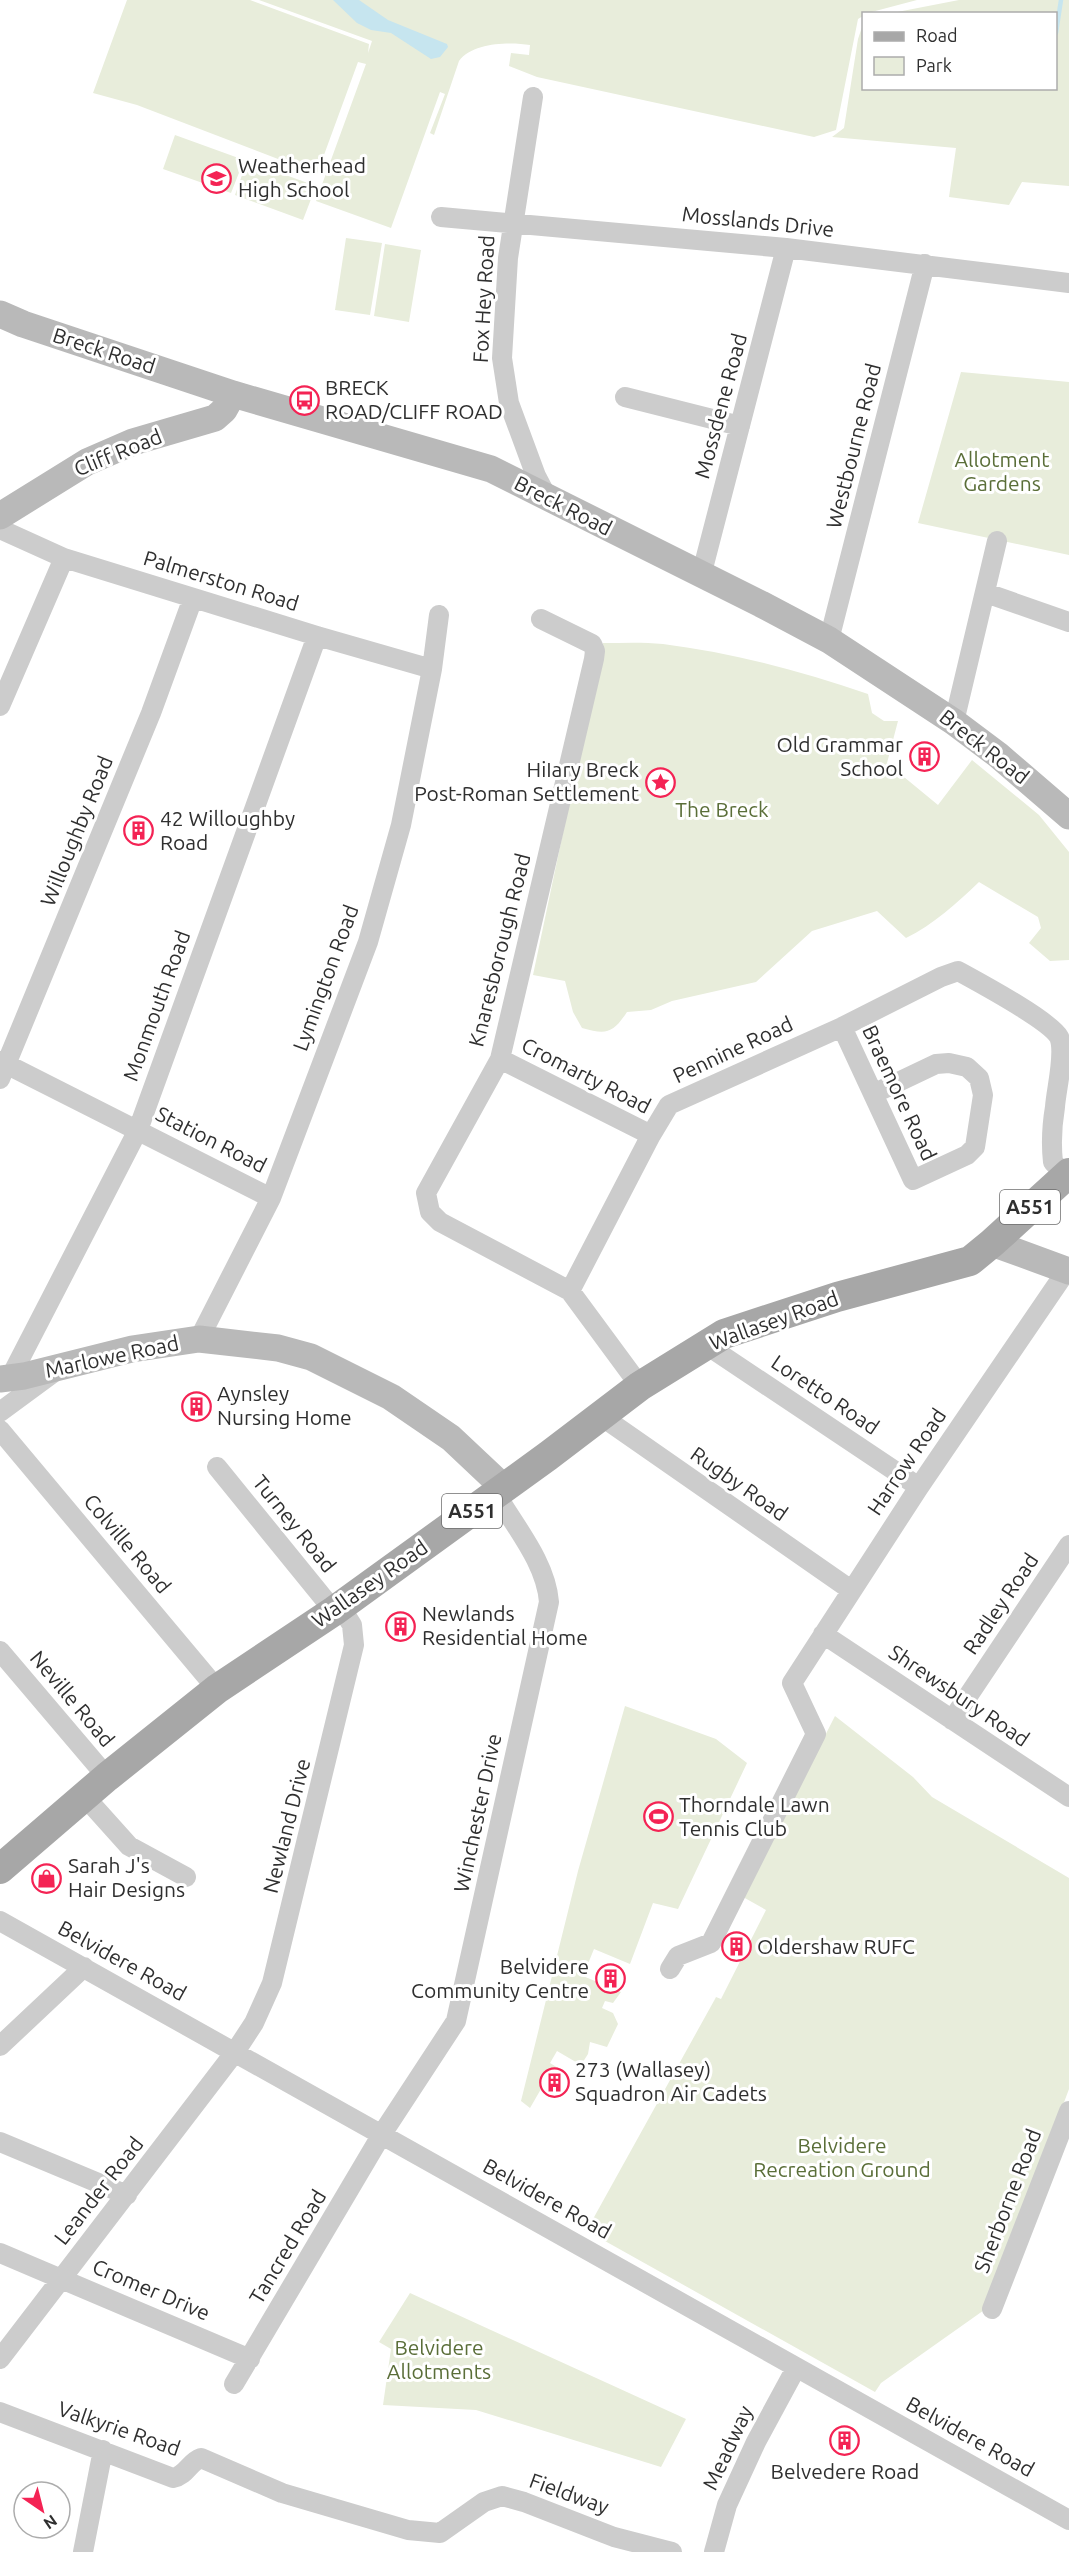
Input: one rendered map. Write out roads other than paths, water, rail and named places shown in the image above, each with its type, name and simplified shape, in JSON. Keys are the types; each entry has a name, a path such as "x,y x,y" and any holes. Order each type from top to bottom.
{"main road":[{"name":"Breck Road","path":"0,314 23,324 233,394 491,469 829,640 954,722 998,755 1069,816"},
{"name":"Cliff Road","path":"0,516 87,462 133,442 215,418 224,411 233,394"},
{"name":"A551","path":"992,1243 1067,1174"},
{"path":"992,1243 1068,1271"},
{"name":"Wallasey Road","path":"0,1869 107,1777 217,1689 337,1609 640,1386 705,1344 724,1334 837,1297 969,1261 992,1243"},
{"name":"Marlowe Road","path":"5,1378 132,1349 199,1339 278,1348 311,1357 354,1376 401,1403 451,1438 500,1491"}],"street":[{"name":"Fox Hey Road","path":"533,97 513,223 505,293 502,358 509,403 536,476 547,497"},
{"name":"Mosslands Drive","path":"441,218 786,248 1069,284"},
{"name":"Mossdene Road","path":"701,576 786,248"},
{"name":"Westbourne Road","path":"829,640 926,264"},
{"path":"626,398 740,426"},
{"name":"Palmerston Road","path":"0,529 64,558 432,669"},
{"path":"954,722 997,541"},
{"path":"0,706 64,558"},
{"path":"986,593 1069,622"},
{"name":"Willoughby Road","path":"2,1068 156,702 193,598"},
{"name":"Lymington Road","path":"199,1339 271,1198 368,942 401,825 432,669 439,615"},
{"name":"Knaresborough Road","path":"541,618 592,644 595,651 500,1059 426,1193 430,1212 440,1222 570,1291 640,1386"},
{"name":"Monmouth Road","path":"5,1378 138,1130 317,636"},
{"name":"Pennine Road","path":"570,1291 669,1105 842,1027 940,977 958,971 1035,1017 1051,1028 1060,1039 1061,1057 1051,1143 1053,1162 1067,1174"},
{"name":"Braemore Road","path":"842,1027 873,1094 913,1180 967,1155 975,1147 983,1095 979,1078 967,1067 949,1063 936,1064 873,1094"},
{"name":"Cromarty Road","path":"500,1059 651,1135"},
{"name":"Station Road","path":"2,1068 138,1130 271,1198"},
{"name":"Harrow Road","path":"670,1969 678,1956 711,1943 816,1734 792,1683 919,1487 1068,1271"},
{"name":"Loretto Road","path":"705,1344 919,1487"},
{"path":"0,1412 60,1367"},
{"name":"Rugby Road","path":"601,1416 851,1590"},
{"name":"Colville Road","path":"0,1430 217,1689"},
{"name":"Turney Road","path":"217,1467 337,1609"},
{"name":"Winchester Drive","path":"382,2134 456,2021 549,1602 548,1585 500,1491"},
{"name":"Radley Road","path":"952,1720 1069,1545"},
{"name":"Newland Drive","path":"235,2052 254,2023 272,1983 347,1683 354,1645 352,1625 337,1609"},
{"name":"Shrewsbury Road","path":"824,1635 1069,1797"},
{"name":"Neville Road","path":"0,1651 107,1777"},
{"path":"85,1797 129,1846 186,1877"},
{"name":"Belvidere Road","path":"0,1921 1069,2520"},
{"path":"0,2046 84,1967"},
{"name":"Leander Road","path":"0,2359 235,2052"},
{"name":"Sherborne Road","path":"992,2309 1069,2111"},
{"name":"Tancred Road","path":"234,2384 382,2134"},
{"path":"0,2142 127,2194"},
{"name":"Cromer Drive","path":"0,2253 250,2359"},
{"name":"Meadway","path":"714,2552 727,2505 756,2442 796,2368"},
{"name":"Valkyrie Road","path":"0,2412 173,2478 185,2474 196,2460 201,2458 282,2493"},
{"path":"83,2552 103,2451"},
{"name":"Fieldway","path":"282,2493 408,2530 440,2533 484,2502 502,2496 524,2502 614,2537 672,2552"}],"water":[{"path":"333,0 359,0 388,20 447,44 448,47 440,57 431,59 391,33 371,30 357,23"}],"waterway":[{"path":"1057,26 1061,0"}],"place":[{"name":"Weatherhead High School","path":"217,178"},
{"name":"BRECK ROAD/CLIFF ROAD","path":"304,400"},
{"name":"Old Grammar School","path":"924,757"},
{"name":"HiIary Breck Post-Roman Settlement","path":"660,782"},
{"name":"42 Willoughby Road","path":"139,831"},
{"name":"Aynsley Nursing Home","path":"196,1406"},
{"name":"Newlands Residential Home","path":"401,1626"},
{"name":"Thorndale Lawn Tennis Club","path":"658,1817"},
{"name":"Sarah J's Hair Designs","path":"47,1878"},
{"name":"Oldershaw RUFC","path":"736,1947"},
{"name":"Belvidere Community Centre","path":"610,1979"},
{"name":"273 (Wallasey) Squadron Air Cadets","path":"554,2082"},
{"name":"Belvedere Road","path":"845,2441"}],"park label":[{"name":"Allotment Gardens","path":"1002,472"},
{"name":"The Breck","path":"722,810"},
{"name":"Belvidere Recreation Ground","path":"842,2158"},
{"name":"Belvidere Allotments","path":"439,2360"}]}
